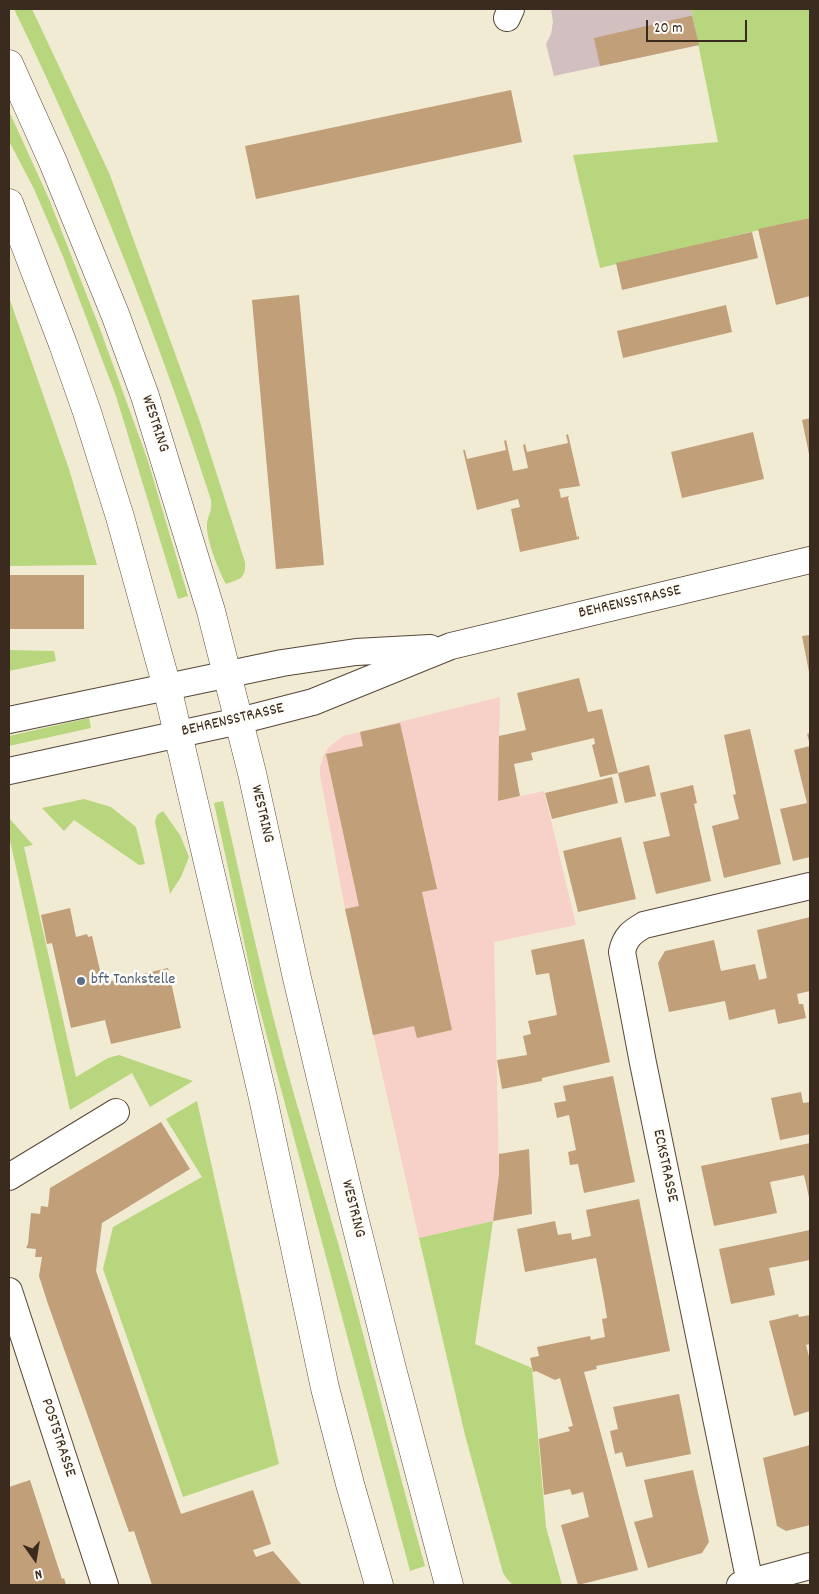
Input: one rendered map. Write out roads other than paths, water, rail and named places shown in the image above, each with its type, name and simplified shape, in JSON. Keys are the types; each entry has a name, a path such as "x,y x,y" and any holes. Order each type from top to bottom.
{"main road":[{"name":"WESTRING","path":"9,64 53,162 115,314 145,396 186,526 227,674 256,789 297,978 349,1194 391,1365 449,1585"},
{"path":"9,203 87,412 122,525 167,687 261,1090 325,1388 379,1585"}],"street":[{"name":"BEHRENSSTRASSE","path":"9,771 239,721 313,702 451,646 810,560"},
{"name":"BEHRENSSTRASSE","path":"9,720 282,663 356,652 451,646"},
{"name":"ECKSTRASSE","path":"745,1584 622,952 624,941 632,931 644,925 810,886"},
{"path":"9,1177 116,1112"},
{"name":"POSTSTRASSE","path":"9,1291 105,1585"},
{"path":"745,1584 810,1566"}],"place":[{"name":"bft Tankstelle","path":"81,981"}]}
